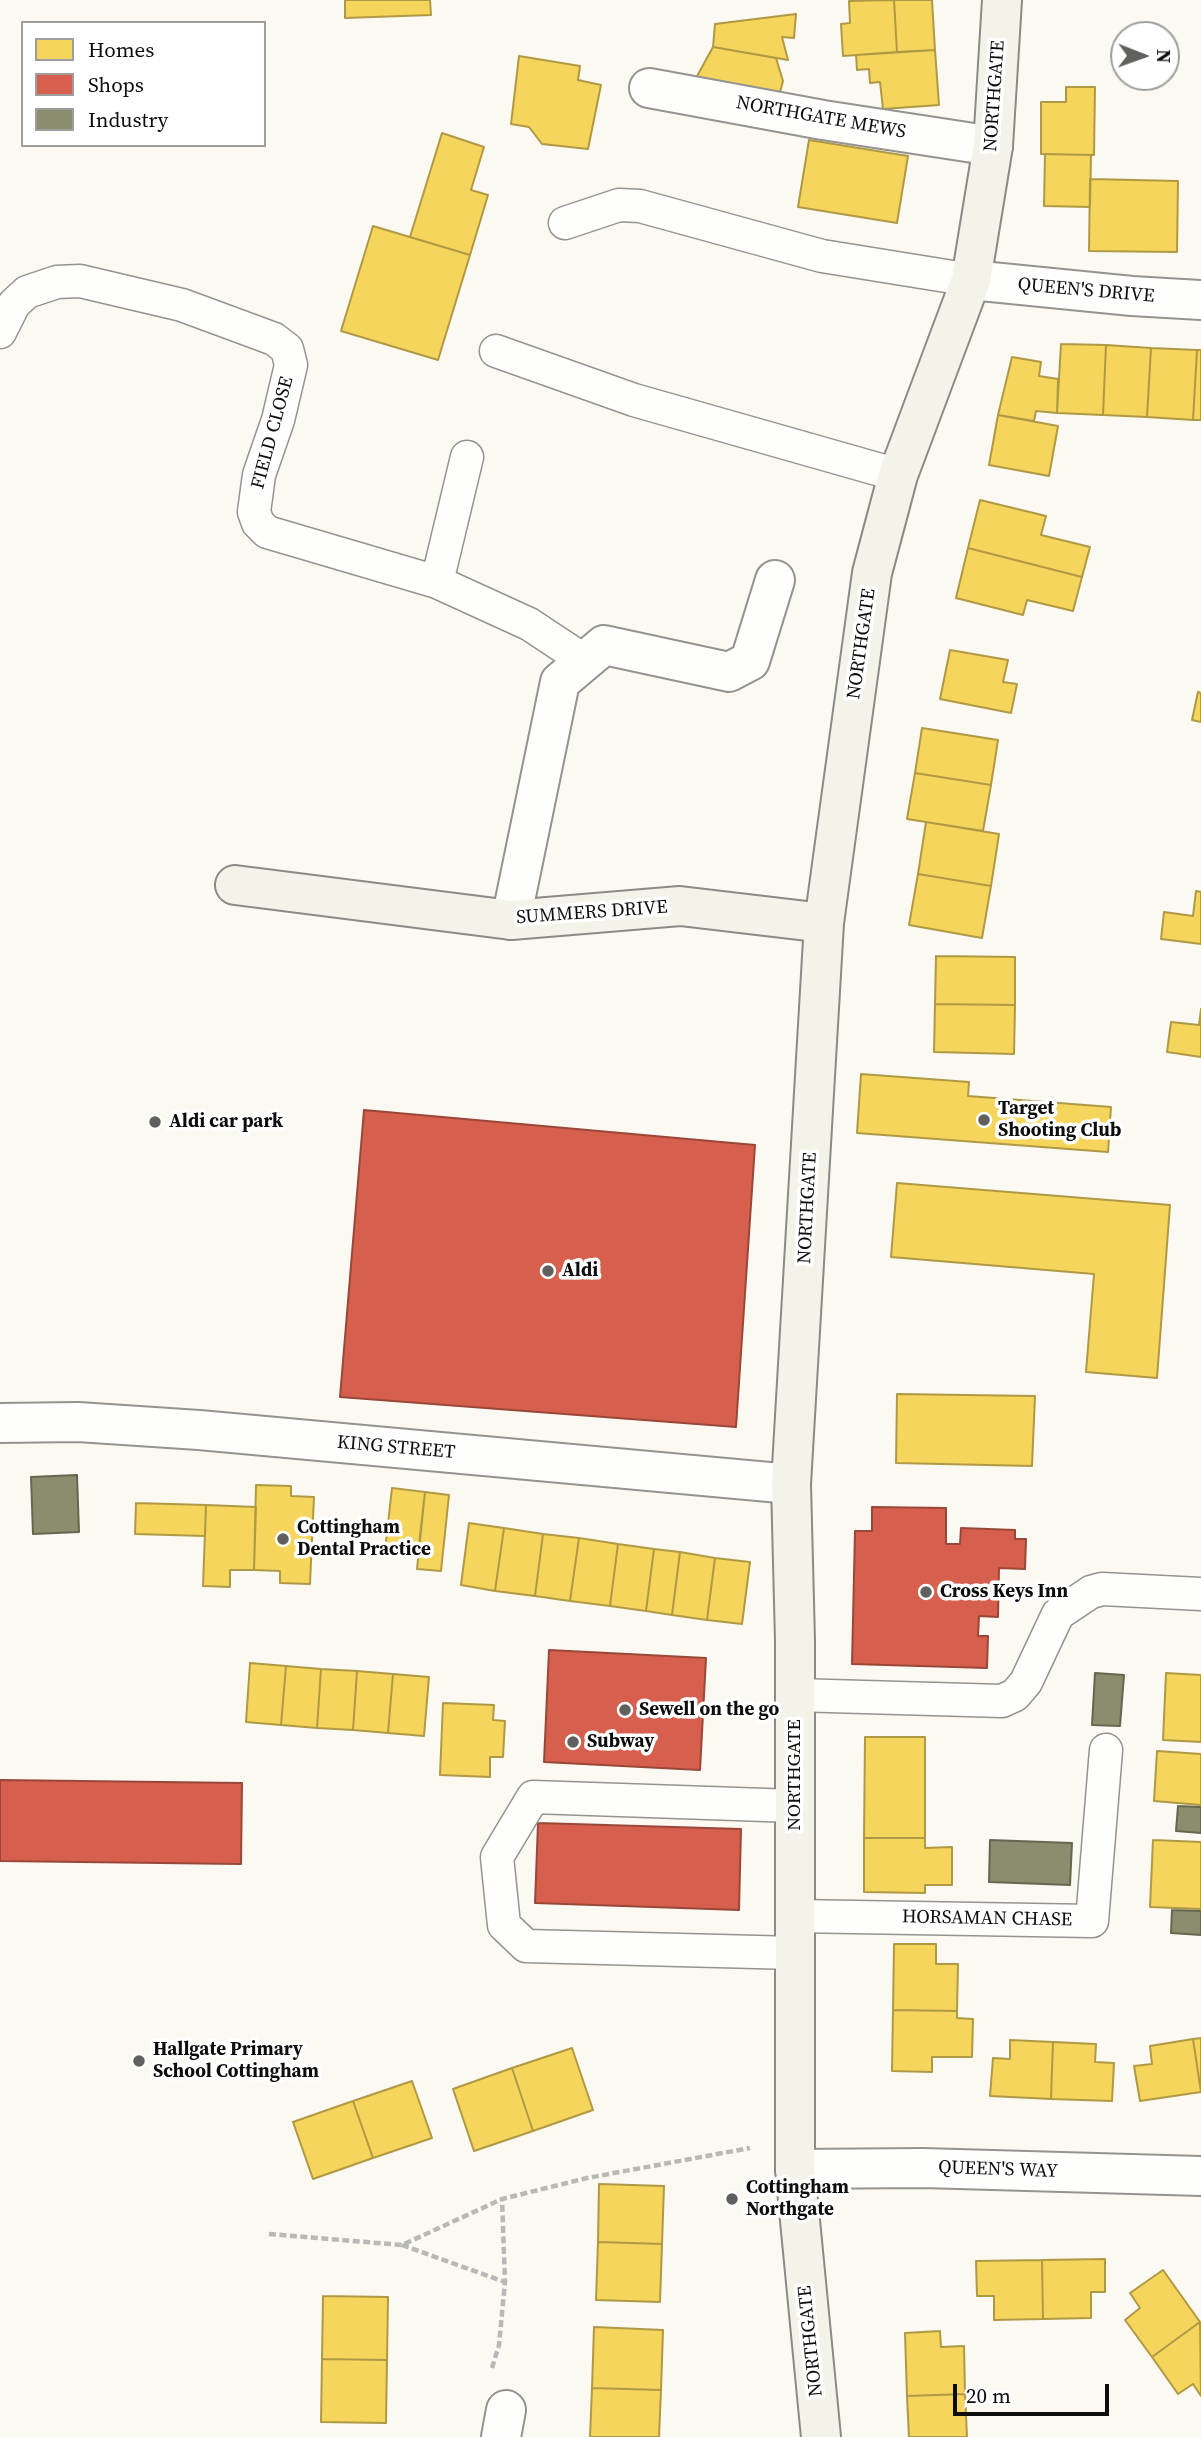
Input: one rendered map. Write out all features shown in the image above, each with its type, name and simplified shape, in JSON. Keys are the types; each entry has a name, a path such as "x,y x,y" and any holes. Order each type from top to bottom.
{"street":[{"name":"NORTHGATE","path":"821,2437 795,2154 795,1695 791,1484 824,923 872,573 898,475 971,280 993,146 1002,0"},
{"name":"NORTHGATE MEWS","path":"649,88 823,120 993,146"},
{"name":"QUEEN'S DRIVE","path":"971,280 1201,300"},
{"path":"511,920 560,682 604,645 729,672 750,661 775,580"},
{"name":"SUMMERS DRIVE","path":"234,885 511,920 680,906 824,923"},
{"name":"KING STREET","path":"0,1423 78,1422 199,1430 791,1484"},
{"name":"QUEEN'S WAY","path":"795,2154 923,2168 1201,2176"}],"lane":[{"path":"565,223 619,205 640,206 822,256 971,280"},
{"name":"FIELD CLOSE","path":"0,332 14,304 27,292 57,282 80,281 183,305 274,339 287,349 291,365 278,419 259,475 254,512 258,523 267,532 438,582 529,624 586,661"},
{"path":"496,351 634,400 898,475"},
{"path":"438,582 467,457"},
{"path":"795,1695 1002,1701 1016,1695 1026,1682 1058,1614 1091,1592 1102,1589 1201,1594"},
{"name":"HORSAMAN CHASE","path":"795,1934 1092,1921 1106,1751"},
{"path":"795,1806 533,1797 497,1857 504,1925 526,1946 795,1934"}],"path":[{"path":"402,2245 502,2199 587,2178 795,2154"},
{"path":"502,2199 505,2282 499,2345 485,2387 504,2423"},
{"path":"269,2234 402,2245 505,2282"}],"building: Homes":[{"path":"345,0 430,0 431,15 345,18"},
{"path":"894,0 932,0 935,50 897,52"},
{"path":"894,0 897,52 843,56 841,24 850,23 849,1"},
{"path":"796,14 794,38 782,37 788,60 713,47 715,24"},
{"path":"713,47 776,58 783,81 779,96 696,78"},
{"path":"935,50 939,105 883,109 880,82 870,83 869,69 857,70 856,55"},
{"path":"519,56 580,66 578,80 601,85 588,149 542,144 529,127 511,124"},
{"path":"1066,87 1095,87 1094,155 1041,154 1041,102 1066,102"},
{"path":"442,133 484,147 471,190 488,195 470,255 410,237"},
{"path":"809,140 908,156 897,223 798,207"},
{"path":"1045,154 1091,155 1090,207 1044,206"},
{"path":"1090,179 1178,181 1177,252 1089,251"},
{"path":"373,226 470,255 438,360 341,331"},
{"path":"1061,344 1106,345 1103,415 1057,413"},
{"path":"1106,345 1151,348 1147,417 1103,415"},
{"path":"1151,348 1197,350 1193,420 1147,417"},
{"path":"1197,350 1201,350 1201,420 1193,420"},
{"path":"1012,357 1041,362 1039,376 1058,379 1057,413 1036,411 1034,421 998,415"},
{"path":"998,415 1058,426 1049,476 989,465"},
{"path":"980,500 1046,516 1041,535 1090,547 1082,577 968,548"},
{"path":"968,548 1082,577 1073,611 1027,600 1023,615 956,598"},
{"path":"950,650 1008,660 1003,682 1017,684 1011,713 940,699"},
{"path":"1198,692 1201,693 1201,722 1192,720"},
{"path":"922,728 998,740 991,785 915,773"},
{"path":"915,773 991,785 983,831 907,819"},
{"path":"926,822 999,834 991,886 918,874"},
{"path":"918,874 991,886 982,938 909,925"},
{"path":"1196,891 1201,892 1201,944 1161,939 1164,912 1193,916"},
{"path":"936,956 1015,957 1015,1005 935,1004"},
{"path":"935,1004 1015,1005 1014,1054 934,1052"},
{"path":"1201,1009 1201,1057 1167,1052 1171,1022 1199,1025"},
{"name":"Target Shooting Club","path":"861,1074 969,1082 968,1096 1111,1107 1108,1152 857,1133"},
{"path":"897,1183 1170,1205 1157,1378 1086,1372 1094,1274 891,1257"},
{"path":"897,1394 1035,1396 1032,1466 896,1463"},
{"name":"Cottingham Dental Practice","path":"256,1485 291,1486 291,1496 314,1497 310,1584 280,1583 280,1571 254,1570"},
{"path":"392,1488 425,1492 418,1553 385,1550"},
{"path":"425,1492 449,1495 441,1571 417,1569"},
{"path":"136,1503 206,1505 205,1536 135,1534"},
{"path":"206,1505 256,1507 254,1570 230,1570 230,1587 203,1586"},
{"path":"469,1523 504,1528 495,1591 461,1585"},
{"path":"504,1528 543,1534 535,1596 495,1591"},
{"path":"543,1534 579,1538 570,1601 535,1596"},
{"path":"579,1538 618,1544 610,1606 570,1601"},
{"path":"618,1544 654,1549 646,1611 610,1606"},
{"path":"654,1549 680,1552 672,1615 646,1611"},
{"path":"680,1552 715,1558 707,1620 672,1615"},
{"path":"715,1558 750,1562 742,1624 707,1620"},
{"path":"250,1663 286,1666 281,1725 246,1722"},
{"path":"286,1666 321,1669 317,1728 281,1725"},
{"path":"321,1669 357,1671 353,1730 317,1728"},
{"path":"357,1671 393,1674 388,1733 353,1730"},
{"path":"1166,1673 1201,1675 1201,1742 1163,1740"},
{"path":"393,1674 429,1677 424,1736 388,1733"},
{"path":"443,1703 494,1705 493,1720 505,1721 503,1757 490,1757 490,1777 440,1775"},
{"path":"865,1737 925,1737 925,1838 864,1838"},
{"path":"1157,1751 1201,1754 1201,1805 1154,1801"},
{"path":"864,1838 925,1838 925,1848 952,1847 952,1885 925,1885 925,1893 864,1892"},
{"path":"1153,1840 1201,1842 1201,1909 1150,1907"},
{"path":"894,1944 936,1944 936,1964 958,1964 957,2011 893,2010"},
{"path":"893,2010 957,2011 957,2018 973,2019 972,2057 932,2057 932,2072 892,2071"},
{"path":"1201,2038 1201,2092 1193,2039"},
{"path":"1193,2039 1201,2092 1140,2101 1134,2066 1152,2064 1150,2046"},
{"path":"1010,2040 1053,2042 1051,2099 990,2096 993,2058 1010,2059"},
{"path":"1053,2042 1096,2044 1095,2062 1114,2063 1112,2101 1051,2099"},
{"path":"572,2048 593,2110 533,2131 512,2068"},
{"path":"512,2068 533,2131 474,2151 453,2089"},
{"path":"412,2081 432,2138 373,2158 353,2101"},
{"path":"353,2101 373,2158 313,2179 293,2122"},
{"path":"599,2184 664,2186 662,2244 598,2242"},
{"path":"598,2242 662,2244 660,2302 596,2300"},
{"path":"1105,2259 1105,2292 1091,2292 1091,2318 1043,2319 1042,2260"},
{"path":"1042,2260 1043,2319 994,2320 994,2296 977,2296 976,2261"},
{"path":"1163,2270 1200,2322 1152,2357 1125,2320 1140,2308 1130,2293"},
{"path":"323,2296 388,2297 387,2360 322,2359"},
{"path":"1200,2322 1201,2396 1193,2384 1178,2394 1152,2357"},
{"path":"594,2327 663,2330 661,2390 592,2388"},
{"path":"940,2331 941,2347 964,2346 965,2394 907,2396 905,2333"},
{"path":"322,2359 387,2360 386,2423 321,2422"},
{"path":"592,2388 661,2390 659,2437 590,2437"},
{"path":"965,2394 967,2437 909,2437 907,2396"}],"building: Shops":[{"name":"Aldi","path":"364,1110 755,1145 736,1427 340,1397"},
{"name":"Cross Keys Inn","path":"872,1507 946,1508 946,1544 960,1544 961,1528 1015,1530 1015,1539 1026,1539 1025,1569 999,1568 998,1617 979,1616 978,1636 988,1636 987,1668 852,1664 855,1531 872,1531"},
{"name":"Sewell on the go","path":"549,1650 706,1658 700,1770 544,1762"},
{"path":"0,1780 242,1783 241,1864 0,1861"},
{"path":"538,1823 741,1829 739,1910 535,1903"}],"building: Industry":[{"path":"77,1475 79,1532 33,1534 31,1477"},
{"path":"1095,1673 1124,1675 1120,1726 1092,1725"},
{"path":"1178,1806 1201,1807 1201,1833 1176,1831"},
{"path":"990,1840 1072,1843 1070,1885 989,1882"},
{"path":"1172,1910 1201,1911 1201,1935 1171,1933"}],"place":[{"name":"Target Shooting Club","path":"984,1120"},
{"name":"Aldi car park","path":"155,1122"},
{"name":"Aldi","path":"548,1271"},
{"name":"Cottingham Dental Practice","path":"283,1539"},
{"name":"Cross Keys Inn","path":"926,1592"},
{"name":"Sewell on the go","path":"625,1710"},
{"name":"Subway","path":"573,1742"},
{"name":"Hallgate Primary School Cottingham","path":"139,2061"},
{"name":"Cottingham Northgate","path":"732,2199"}]}
